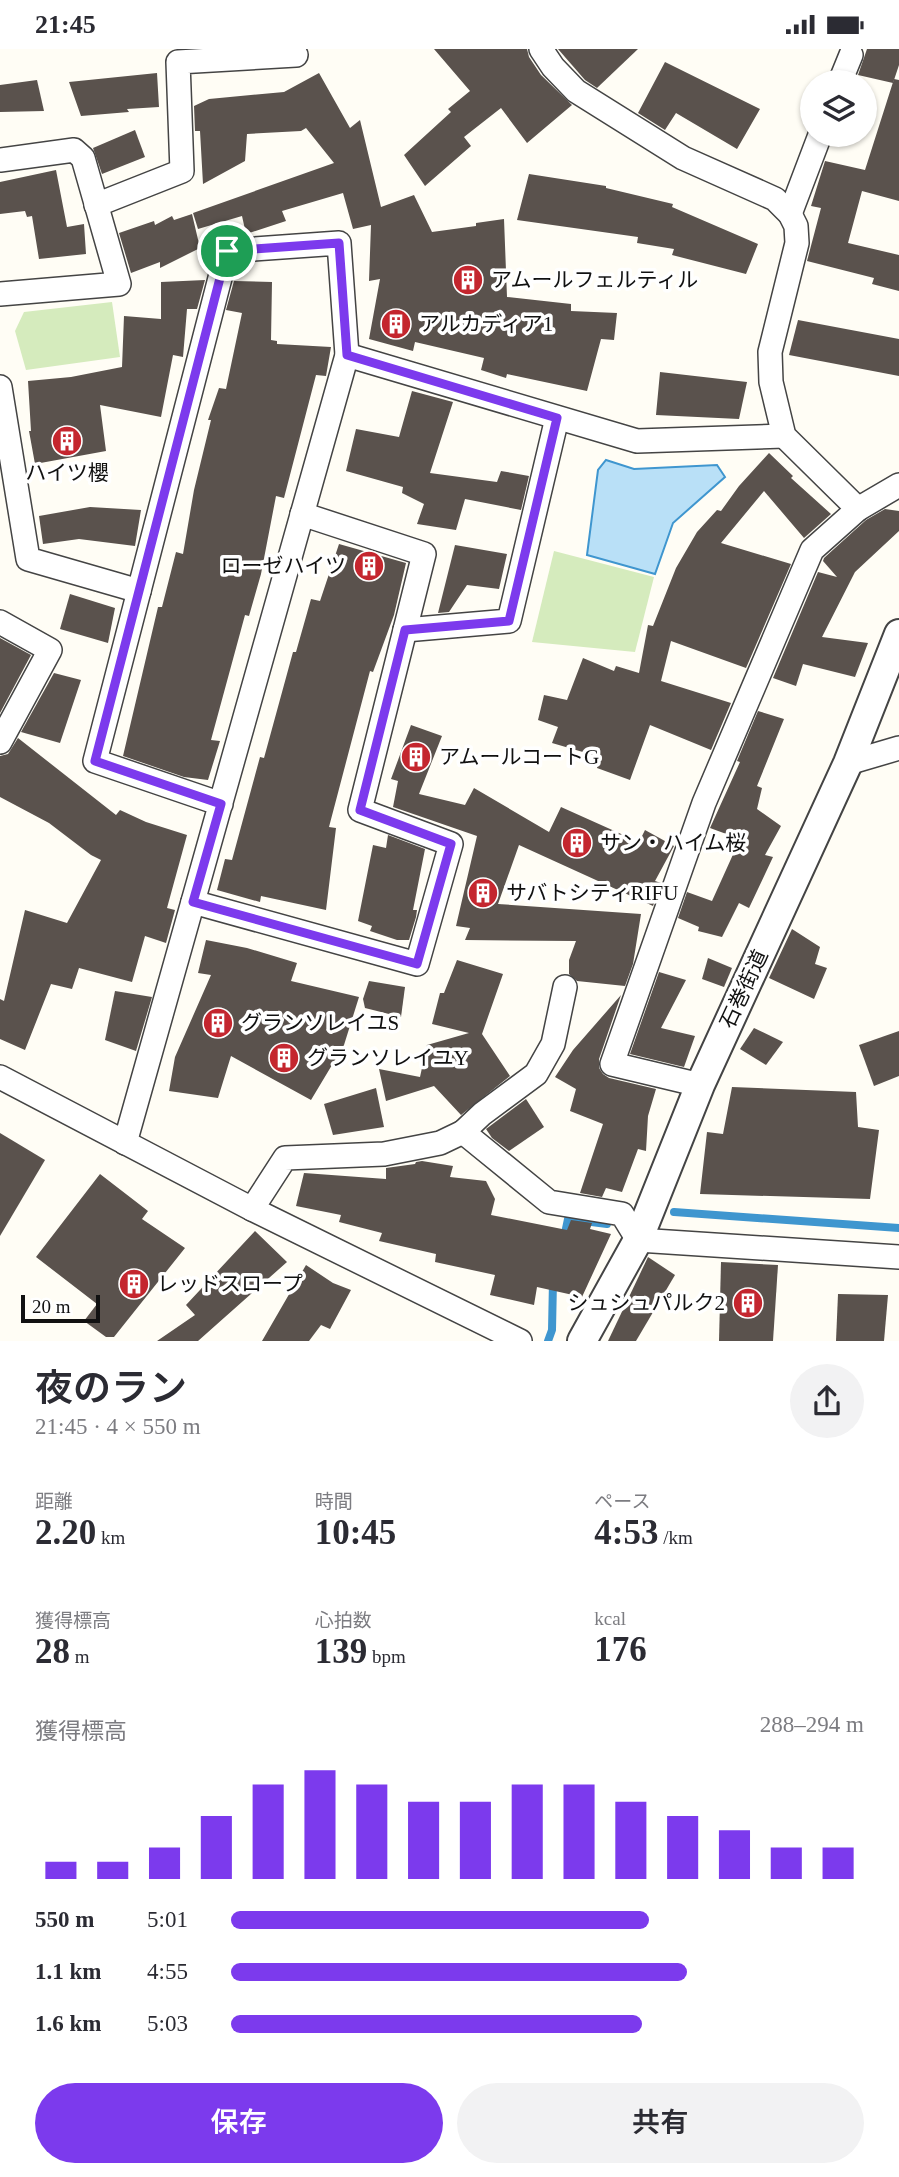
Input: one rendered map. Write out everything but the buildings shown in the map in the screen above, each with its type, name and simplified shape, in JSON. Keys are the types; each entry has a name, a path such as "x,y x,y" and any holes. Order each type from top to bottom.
{"street":[{"path":"541,49 553,67 576,91 683,158 775,199 790,214 796,226 797,243 770,352 771,382 784,436 858,509"},
{"path":"96,205 182,171 178,62 296,55"},
{"path":"845,70 851,55"},
{"path":"790,214 815,147"},
{"path":"0,160 74,150 83,158 119,284 0,294"},
{"path":"125,1143 221,804 347,355 339,243 227,251 95,761 221,804"},
{"path":"347,355 637,441 784,436"},
{"path":"0,387 28,559 139,591"},
{"path":"405,630 509,621 557,418"},
{"path":"700,1085 612,1064 704,803 811,550 858,509 899,485"},
{"path":"193,902 417,964 451,844 360,810 424,554 302,514"},
{"path":"0,622 50,650 0,742"},
{"name":"石巻街道","path":"582,1341 638,1240 700,1085 848,763 899,634"},
{"path":"848,763 899,748"},
{"path":"253,1209 285,1158 384,1154 440,1143 463,1132 482,1114 536,1074 553,1044 565,987"},
{"path":"0,1077 253,1209 520,1341"},
{"path":"463,1132 549,1202 622,1214 638,1240 899,1257"}],"green space":[{"path":"112,302 120,357 26,370 15,331 24,312"},
{"path":"554,551 654,577 635,652 532,642"}],"water":[{"path":"606,460 634,469 717,465 725,477 673,523 655,574 587,555 598,470"}],"waterway":[{"path":"674,1212 899,1228"},
{"path":"564,1238 568,1219 607,1224"},
{"path":"548,1341 552,1330 553,1281"}],"place":[{"name":"アムールフェルティル","path":"468,280"},
{"name":"アルカディア1","path":"396,324"},
{"name":"ハイツ櫻","path":"67,441"},
{"name":"ローゼハイツ","path":"369,566"},
{"name":"アムールコートG","path":"416,757"},
{"name":"サン・ハイム桜","path":"577,843"},
{"name":"サバトシティRIFU","path":"483,893"},
{"name":"グランソレイユS","path":"218,1023"},
{"name":"グランソレイユY","path":"284,1058"},
{"name":"レッドスロープ","path":"134,1284"},
{"name":"シュシュパルク2","path":"748,1303"}],"route":[{"path":"339,243 347,355 557,418 509,621 405,630 360,810 451,844 417,964 193,902 221,804 95,761 227,251 339,243"}]}
